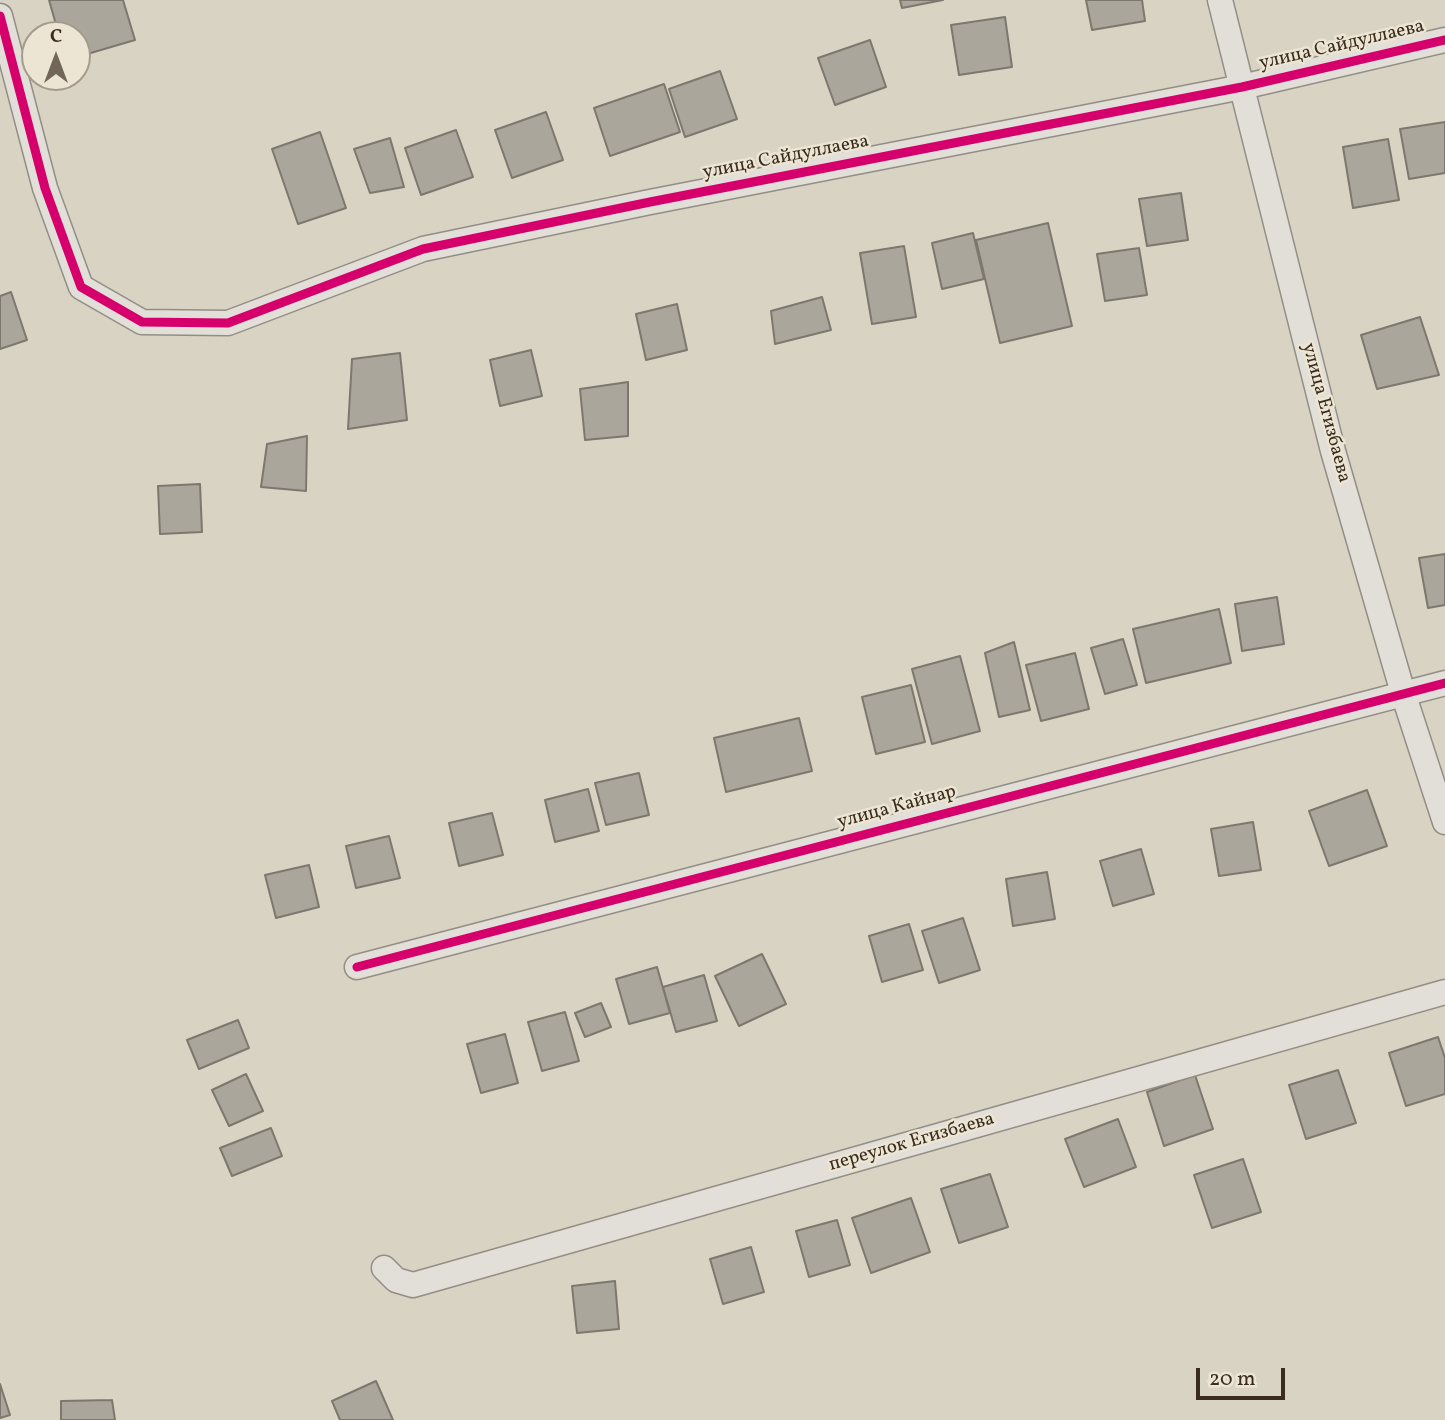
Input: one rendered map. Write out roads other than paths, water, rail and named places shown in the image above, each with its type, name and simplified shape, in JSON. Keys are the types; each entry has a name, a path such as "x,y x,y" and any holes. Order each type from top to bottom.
{"street":[{"name":"улица Егизбаева","path":"1220,0 1333,451 1445,822"},
{"name":"улица Сайдуллаева","path":"0,16 45,188 81,287 142,322 228,323 423,249 1242,87 1445,40"},
{"name":"улица Кайнар","path":"358,967 1445,683"},
{"name":"переулок Егизбаева","path":"384,1268 396,1280 413,1285 1445,992"}]}
